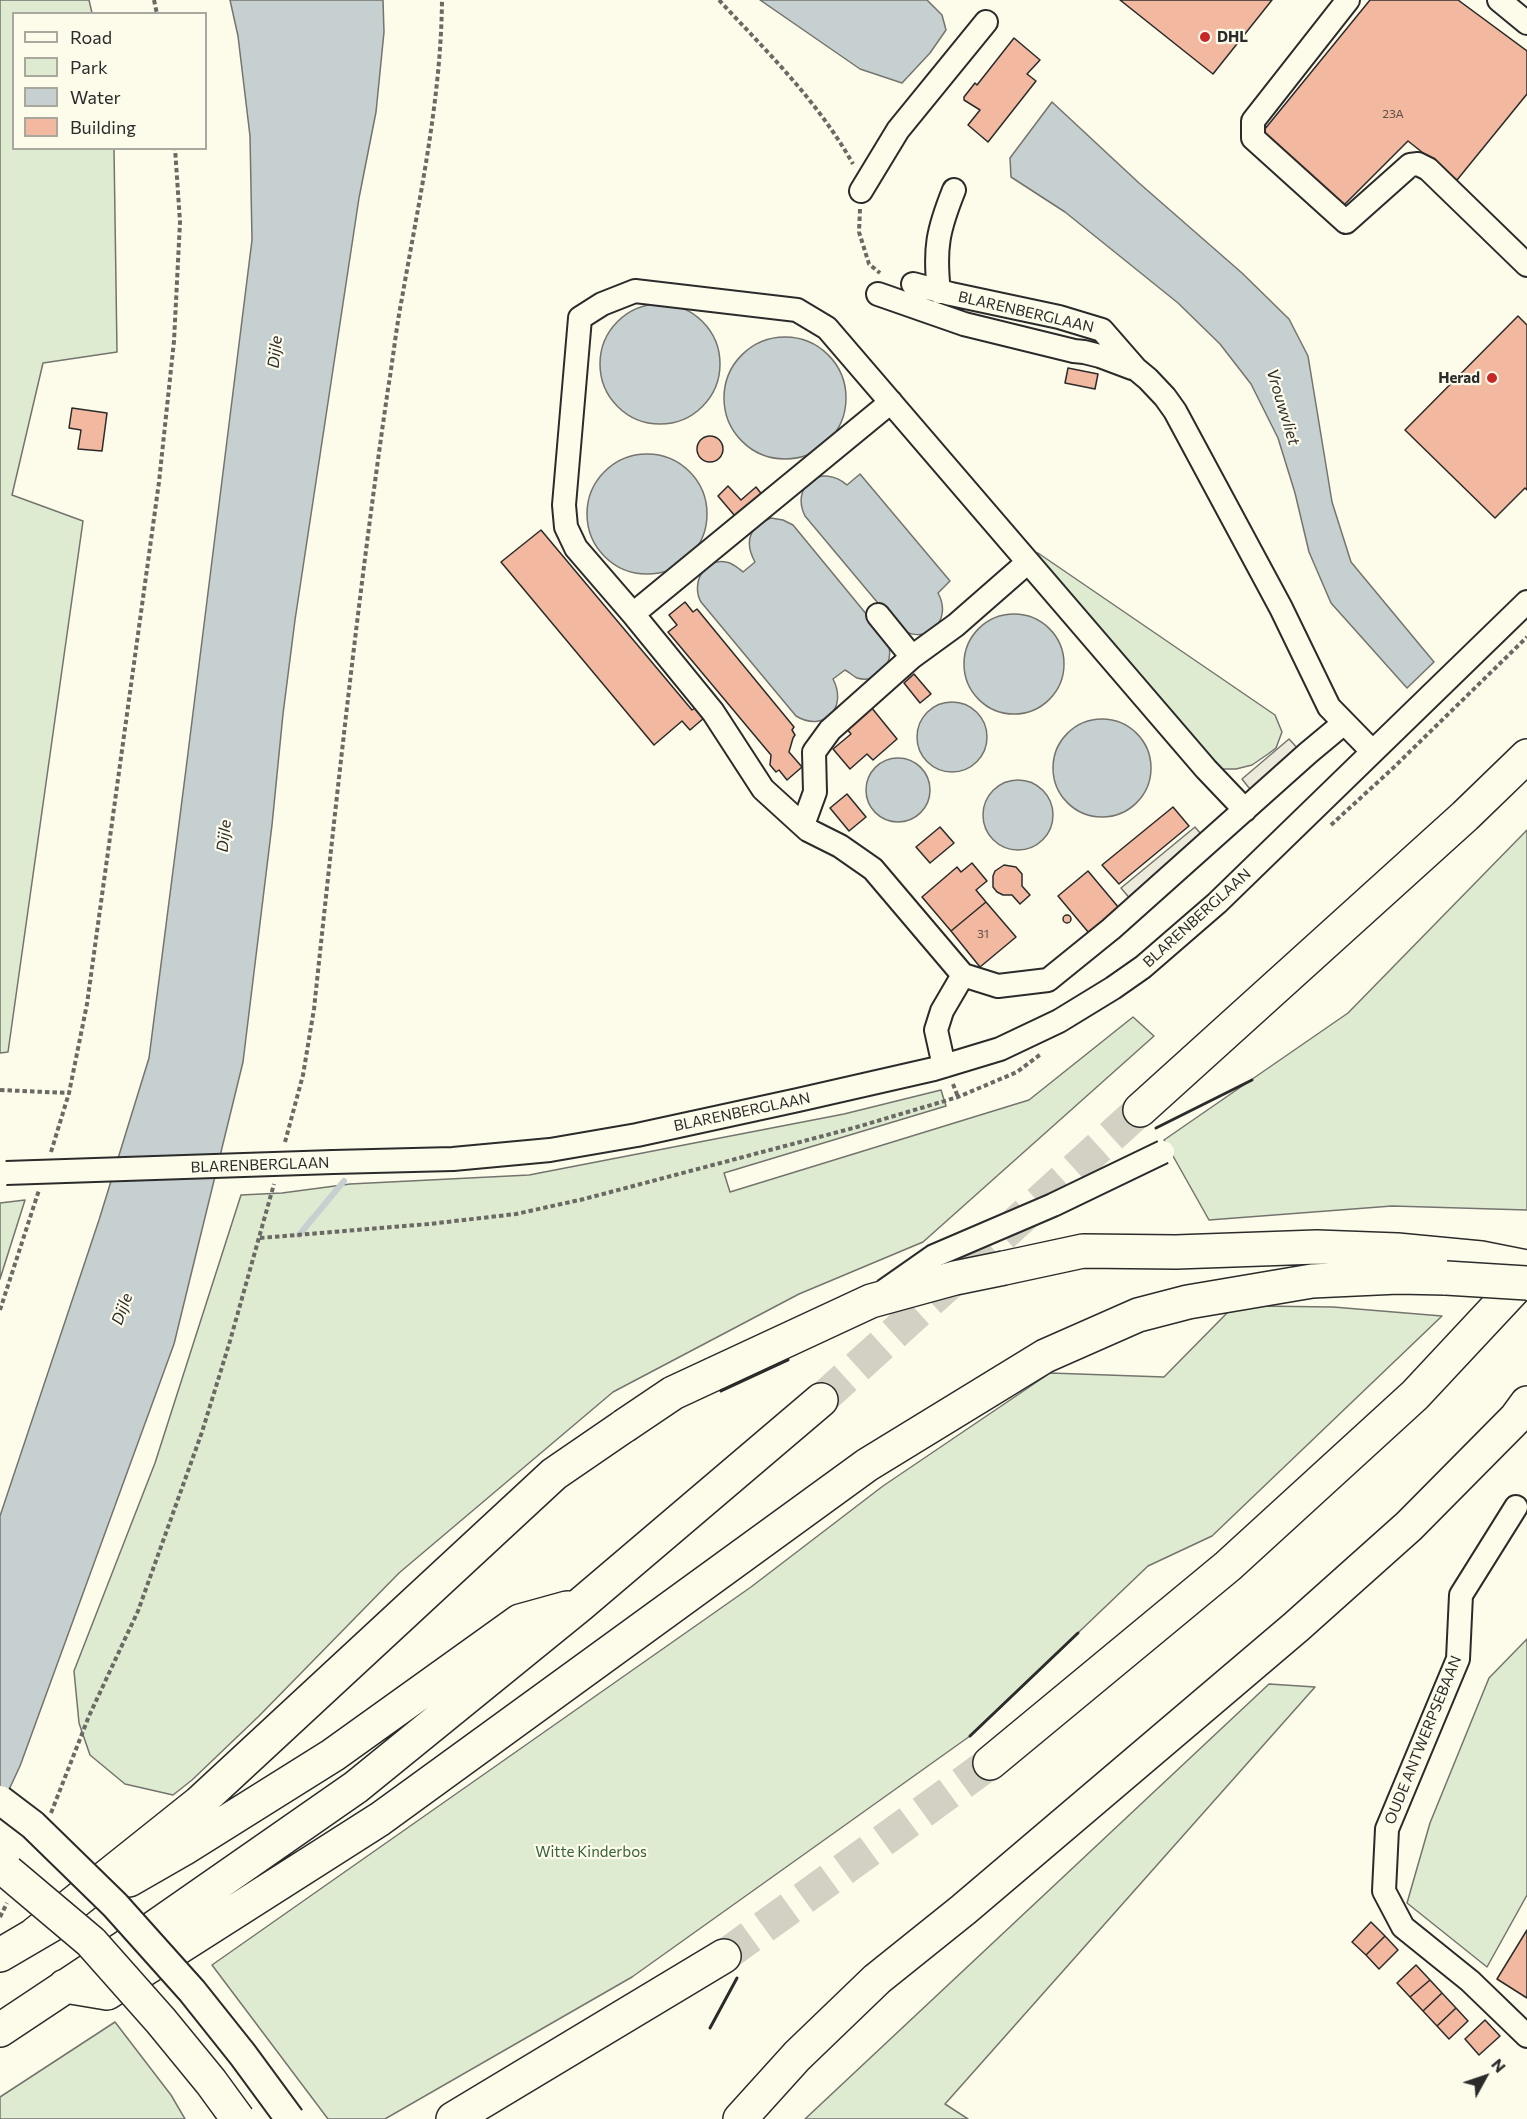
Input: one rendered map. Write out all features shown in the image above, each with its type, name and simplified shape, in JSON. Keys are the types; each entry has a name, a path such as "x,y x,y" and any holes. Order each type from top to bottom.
{"highway":[{"path":"1140,1110 1465,816 1527,756"},
{"path":"35,1934 199,1803 554,1474 673,1393 871,1301 955,1278 1083,1251 1176,1252 1317,1247 1397,1250 1481,1258 1527,1267"},
{"path":"990,1763 1228,1566 1415,1395 1527,1275"},
{"path":"65,1986 107,1993 380,1819 867,1465 1045,1356 1138,1315 1188,1302 1312,1281 1427,1278 1527,1282"},
{"path":"0,2030 155,1927 356,1787 580,1605 821,1400"},
{"path":"741,2118 797,2056 877,1979 963,1910 1296,1627 1409,1526 1516,1418 1527,1403"},
{"path":"0,1954 183,1849 333,1755 520,1621 580,1605"},
{"path":"6,1880 91,1942 161,2021 238,2119"},
{"path":"453,2119 724,1956"}],"main road":[{"path":"0,1800 33,1825 116,1905 192,1990 290,2119"}],"street":[{"path":"1348,0 1253,121 1253,138 1346,222 1410,165 1418,164 1428,170 1527,265"},
{"path":"1499,0 1527,23"},
{"path":"861,191 898,130 986,22"},
{"path":"939,291 936,269 940,225 954,190"},
{"name":"BLARENBERGLAAN","path":"913,284 1059,317 1102,330 1175,411 1281,608 1329,707 1372,751"},
{"path":"1245,810 1206,769 827,328 797,310 635,291 602,304 580,318 564,505 566,526 576,548 713,712 763,789 808,830 840,846 873,869 963,975 998,986 1048,980 1111,929 1344,723"},
{"path":"878,294 964,324 1084,352 1136,369"},
{"path":"633,614 891,402"},
{"path":"803,825 815,792 814,752 830,730 912,657 956,625 1028,562"},
{"name":"BLARENBERGLAAN","path":"3,1173 453,1159 550,1150 948,1073 1059,1021 1113,988 1143,966 1217,903 1527,602"},
{"path":"878,615 912,657"},
{"path":"948,1073 936,1030 942,1011 963,975"},
{"path":"871,1301 934,1256 1053,1205 1163,1152"},
{"name":"OUDE ANTWERPSEBAAN","path":"1516,1507 1461,1595 1458,1659 1387,1829 1384,1891 1403,1927 1470,1981 1527,2036"}],"path":[{"path":"283,1151 303,1075 314,1009 362,579 401,301 435,103 442,0"},
{"path":"719,0 809,98 835,133 853,164 861,191 859,232 869,264 888,279 913,284"},
{"path":"48,1160 69,1094 87,1004 159,482 174,341 180,222 175,150"},
{"path":"260,1238 429,1224 516,1214 584,1199 857,1127 958,1097 948,1073"},
{"path":"0,1090 69,1094"},
{"path":"0,1310 41,1182"},
{"path":"48,1819 89,1716 138,1611 202,1431 260,1238 274,1183"},
{"path":"0,1917 6,1880"}],"green space":[{"path":"0,0 89,0 92,12 12,12 12,150 114,150 117,352 43,363 12,495 83,521 8,1052 0,1053"},
{"path":"1038,553 1275,715 1282,732 1276,748 1252,765 1236,769 1222,769 1201,753 1033,555"},
{"path":"1527,830 1527,1210 1392,1206 1209,1220 1164,1140 1348,1013"},
{"path":"1133,1017 1154,1036 923,1242 799,1294 613,1392 399,1573 259,1716 192,1780 173,1795 125,1784 90,1755 79,1723 74,1671 155,1463 241,1195 282,1193 350,1184 529,1175 844,1114 941,1090 946,1106 724,1173 730,1192 1029,1100"},
{"path":"25,1200 0,1279 0,1203"},
{"name":"Witte Kinderbos","path":"1255,1306 1333,1307 1442,1316 1212,1536 1148,1566 970,1736 632,1977 385,2119 328,2119 212,1965 751,1587 883,1486 1050,1373 1164,1377 1228,1312"},
{"path":"1527,1639 1527,1895 1487,1967 1407,1903 1430,1823 1489,1678"},
{"path":"1269,1684 1315,1687 945,2104 968,2119 805,2119"},
{"path":"115,2022 171,2095 185,2119 0,2119 0,2097"}],"shaded area":[{"path":"1289,739 1301,752 1253,793 1242,779"},
{"path":"1195,827 1206,840 1132,901 1121,888"}],"water":[{"name":"Dijle","path":"230,0 383,0 384,32 376,112 359,198 295,620 243,1062 174,1344 20,1766 0,1809 0,1516 99,1220 149,1058 186,769 252,240 250,136 238,36"},
{"path":"760,0 927,0 942,15 946,30 930,53 902,83 860,69"},
{"name":"Vrouwvliet","path":"1052,102 1139,183 1242,273 1289,319 1308,356 1332,502 1351,562 1434,662 1407,688 1331,603 1309,552 1295,493 1278,438 1251,384 1220,344 1178,303 1065,212 1011,177 1010,158"},
{"path":"660,304 683,308 703,321 716,341 720,364 716,387 703,407 683,420 660,424 637,420 617,407 604,387 600,364 604,341 617,321 637,308"},
{"path":"785,337 808,342 828,355 841,375 846,398 841,421 828,441 808,454 785,459 762,454 742,441 729,421 724,398 729,375 742,355 762,342"},
{"path":"647,454 670,458 690,471 703,491 707,514 703,537 690,557 670,570 647,574 624,570 604,557 591,537 587,514 591,491 604,471 624,458"},
{"path":"860,474 950,581 938,593 942,604 939,622 934,629 926,633 917,635 898,627 805,516 801,505 802,495 805,487 811,481 828,476 847,485"},
{"path":"771,518 793,525 886,638 889,646 890,654 885,668 874,678 857,678 845,670 833,679 837,690 835,708 831,715 816,721 796,716 701,602 698,595 698,581 705,568 711,564 729,563 743,572 755,562 749,541 753,530"},
{"path":"1014,614 1033,618 1049,629 1060,645 1064,664 1060,683 1049,699 1033,710 1014,714 995,710 979,699 968,683 964,664 968,645 979,629 995,618"},
{"path":"952,702 971,708 981,718 987,737 981,756 971,766 952,772 933,766 923,756 917,737 923,718 933,708"},
{"path":"1092,719 1112,719 1137,733 1148,749 1151,768 1148,787 1137,803 1112,817 1092,817 1075,809 1061,795 1053,778 1053,758 1061,741 1075,727"},
{"path":"898,758 916,764 924,772 930,790 924,808 916,816 898,822 880,816 872,808 866,790 872,772 880,764"},
{"path":"1018,780 1037,786 1047,796 1053,815 1047,834 1037,844 1018,850 999,844 989,834 983,815 989,796 999,786"}],"building":[{"name":"DHL","path":"1120,0 1272,0 1213,74"},
{"path":"1370,0 1458,0 1527,51 1527,94 1457,180 1408,141 1342,207 1260,135"},
{"path":"1014,38 1040,60 1027,74 1036,81 988,142 968,125 980,110 964,100 964,97 975,83 977,85"},
{"name":"Herad","path":"1518,316 1527,325 1527,490 1525,488 1495,518 1405,430"},
{"path":"1068,368 1098,374 1095,389 1065,383"},
{"path":"72,408 107,413 102,451 78,449 81,430 69,428"},
{"path":"710,436 719,440 723,449 719,458 710,462 701,458 697,449 701,440"},
{"path":"728,486 741,500 756,487 764,497 749,511 745,507 735,516 718,496"},
{"path":"541,530 692,710 695,708 704,718 690,730 682,721 654,745 501,562"},
{"path":"685,602 693,612 697,609 794,727 792,730 795,735 789,752 802,767 787,780 779,770 776,772 770,765 771,755 668,632 677,625 669,615"},
{"path":"914,674 931,694 920,703 904,683"},
{"path":"871,707 897,739 873,760 867,754 850,769 833,749 851,734 846,728"},
{"path":"847,794 866,817 849,831 830,808"},
{"path":"1173,807 1189,826 1119,884 1102,865"},
{"path":"940,827 954,843 930,863 916,847"},
{"path":"972,863 987,881 976,890 986,902 951,931 922,897 957,867 961,872"},
{"path":"1004,865 1016,867 1022,874 1022,886 1030,895 1020,904 1012,895 1003,895 993,887 995,871"},
{"path":"1088,871 1119,908 1089,933 1058,896"},
{"path":"986,902 1016,937 980,967 951,931"},
{"path":"1067,915 1071,919 1067,923 1063,919"},
{"path":"1371,1922 1385,1936 1366,1955 1352,1942"},
{"path":"1527,1930 1527,1998 1497,1979"},
{"path":"1385,1936 1398,1950 1379,1969 1366,1955"},
{"path":"1416,1965 1430,1980 1410,1997 1397,1983"},
{"path":"1430,1980 1442,1993 1423,2011 1410,1997"},
{"path":"1442,1993 1456,2008 1437,2026 1423,2011"},
{"path":"1456,2008 1468,2021 1449,2039 1437,2026"},
{"path":"1485,2020 1500,2036 1479,2055 1465,2039"}],"waterway":[{"path":"299,1235 344,1181"}],"tunnel":[{"path":"821,1400 1140,1110"},
{"path":"724,1956 990,1763"}],"wall":[{"path":"1156,1128 1252,1080"},
{"path":"721,1391 788,1360"},
{"path":"970,1736 1078,1633"},
{"path":"710,2028 737,1978"}],"place":[{"name":"DHL","path":"1205,37"},
{"name":"Herad","path":"1492,378"}]}
